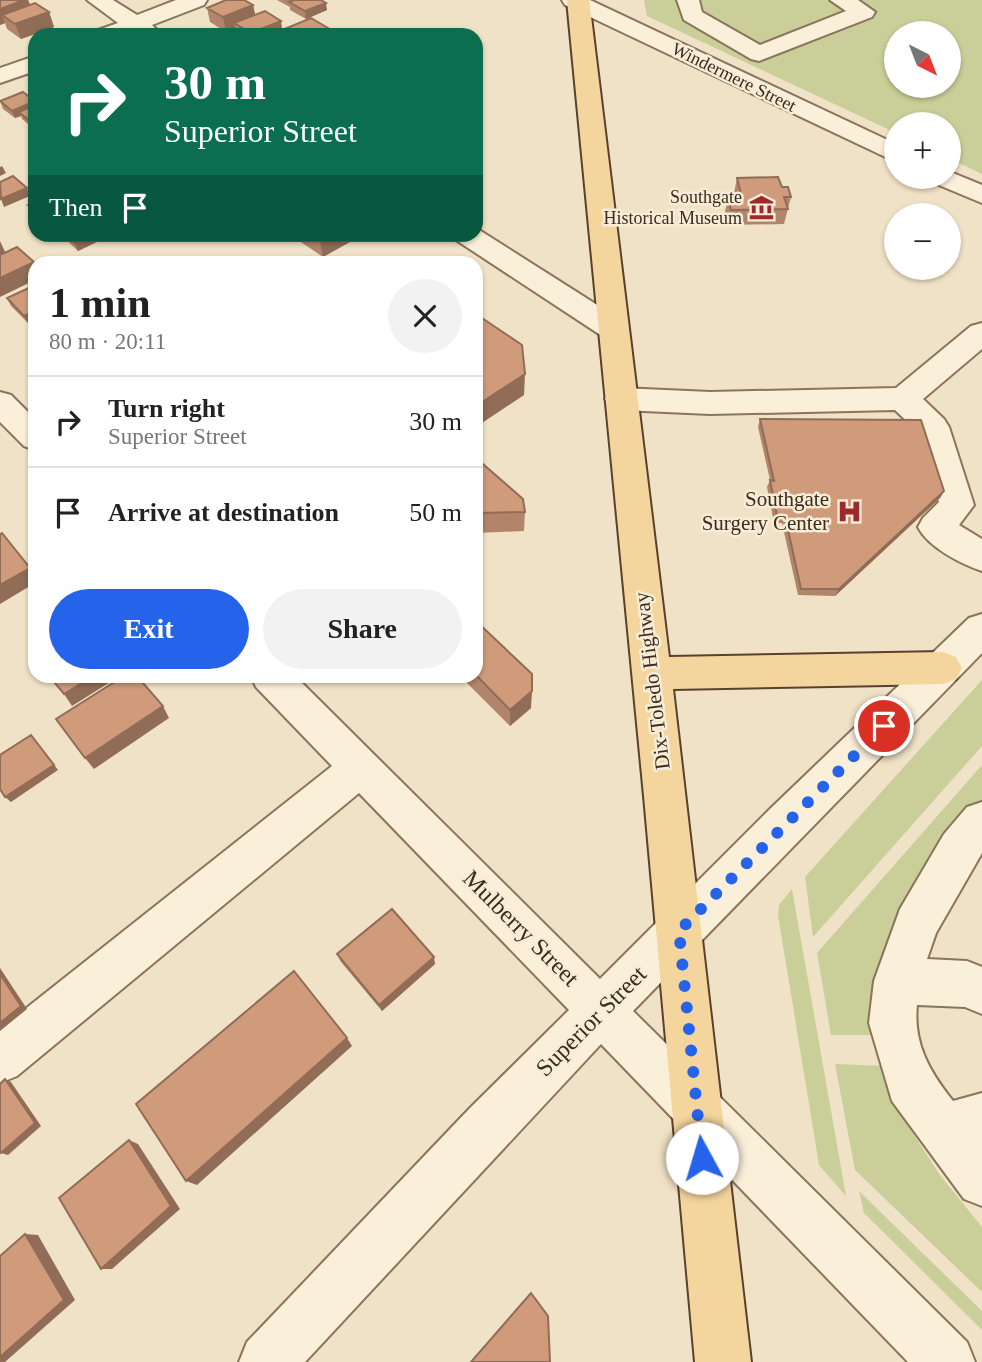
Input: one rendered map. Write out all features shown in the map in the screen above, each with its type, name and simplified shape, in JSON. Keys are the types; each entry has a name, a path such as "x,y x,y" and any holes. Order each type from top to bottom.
{"main road":[{"name":"Dix-Toledo Highway","path":"576,1 679,931 723,1362"},
{"path":"651,673 943,668"}],"street":[{"path":"98,0 142,28"},
{"path":"146,28 196,0"},
{"path":"688,0 692,15 759,54 864,12 841,0"},
{"name":"Windermere Street","path":"576,1 884,148"},
{"path":"657,40 702,22"},
{"path":"717,69 752,50"},
{"path":"0,76 28,66"},
{"path":"961,185 982,195"},
{"path":"478,242 613,329"},
{"path":"621,399 710,403 904,399 982,333"},
{"path":"904,399 933,427 957,505 935,527 982,557"},
{"path":"0,402 28,431"},
{"name":"Superior Street","path":"267,1362 488,1126 982,629"},
{"name":"Mulberry Street","path":"278,683 947,1362"},
{"path":"0,1059 361,767"},
{"path":"982,821 959,848 916,924 897,981 892,1023 909,1084 962,1124 982,1181"},
{"path":"897,981 967,984 982,990"}],"green space":[{"path":"644,0 982,0 982,174 961,164 961,112 884,112 884,127 647,16"},
{"path":"982,680 982,746 813,937 805,877"},
{"path":"982,765 982,813 881,1035 831,1035 817,953"},
{"path":"792,889 846,1196 819,1165 778,915 779,905"},
{"path":"835,1064 886,1066 895,1100 914,1135 939,1174 982,1227 982,1292 855,1170"},
{"path":"859,1191 982,1311 982,1330 864,1213"}],"building":[{"path":"0,0 24,0 0,9"},
{"path":"226,0 244,0 253,5 223,17 207,8"},
{"path":"321,0 326,3 305,11 289,2"},
{"path":"35,3 49,12 15,24 2,15"},
{"path":"265,11 281,21 264,28 242,28 234,23"},
{"path":"311,18 328,28 287,28"},
{"path":"23,92 28,96 28,104 12,111 0,101"},
{"path":"28,108 28,120 19,112"},
{"path":"13,176 27,188 1,199 0,182"},
{"path":"778,177 782,187 788,187 791,197 784,197 788,209 731,210 728,197 742,197 737,178"},
{"path":"17,247 28,257 28,265 0,278 0,255"},
{"path":"28,288 28,314 24,316 7,298"},
{"path":"483,319 522,345 525,374 483,401"},
{"name":"Southgate Surgery Center","path":"760,419 921,420 944,491 839,589 801,589 785,516 777,516 770,480 774,481"},
{"path":"483,464 523,499 525,512 483,513"},
{"path":"2,533 28,566 28,569 0,585"},
{"path":"483,628 532,674 532,691 510,710 483,682"},
{"path":"55,683 82,683 64,694"},
{"path":"113,683 143,683 163,706 85,758 56,719"},
{"path":"31,735 54,765 5,797 0,789 0,755"},
{"path":"392,909 434,957 379,1005 337,954"},
{"path":"294,971 347,1038 186,1181 136,1104"},
{"path":"0,974 21,1006 0,1023"},
{"path":"5,1079 35,1123 1,1153 0,1084"},
{"path":"129,1140 171,1206 101,1269 59,1198"},
{"path":"25,1234 64,1300 0,1357 0,1256"},
{"path":"531,1293 548,1316 550,1362 471,1362"}],"place":[{"name":"Southgate Historical Museum","path":"762,207"},
{"name":"Southgate Surgery Center","path":"849,511"}],"route":[{"path":"702,1158 679,931 884,726"}]}
